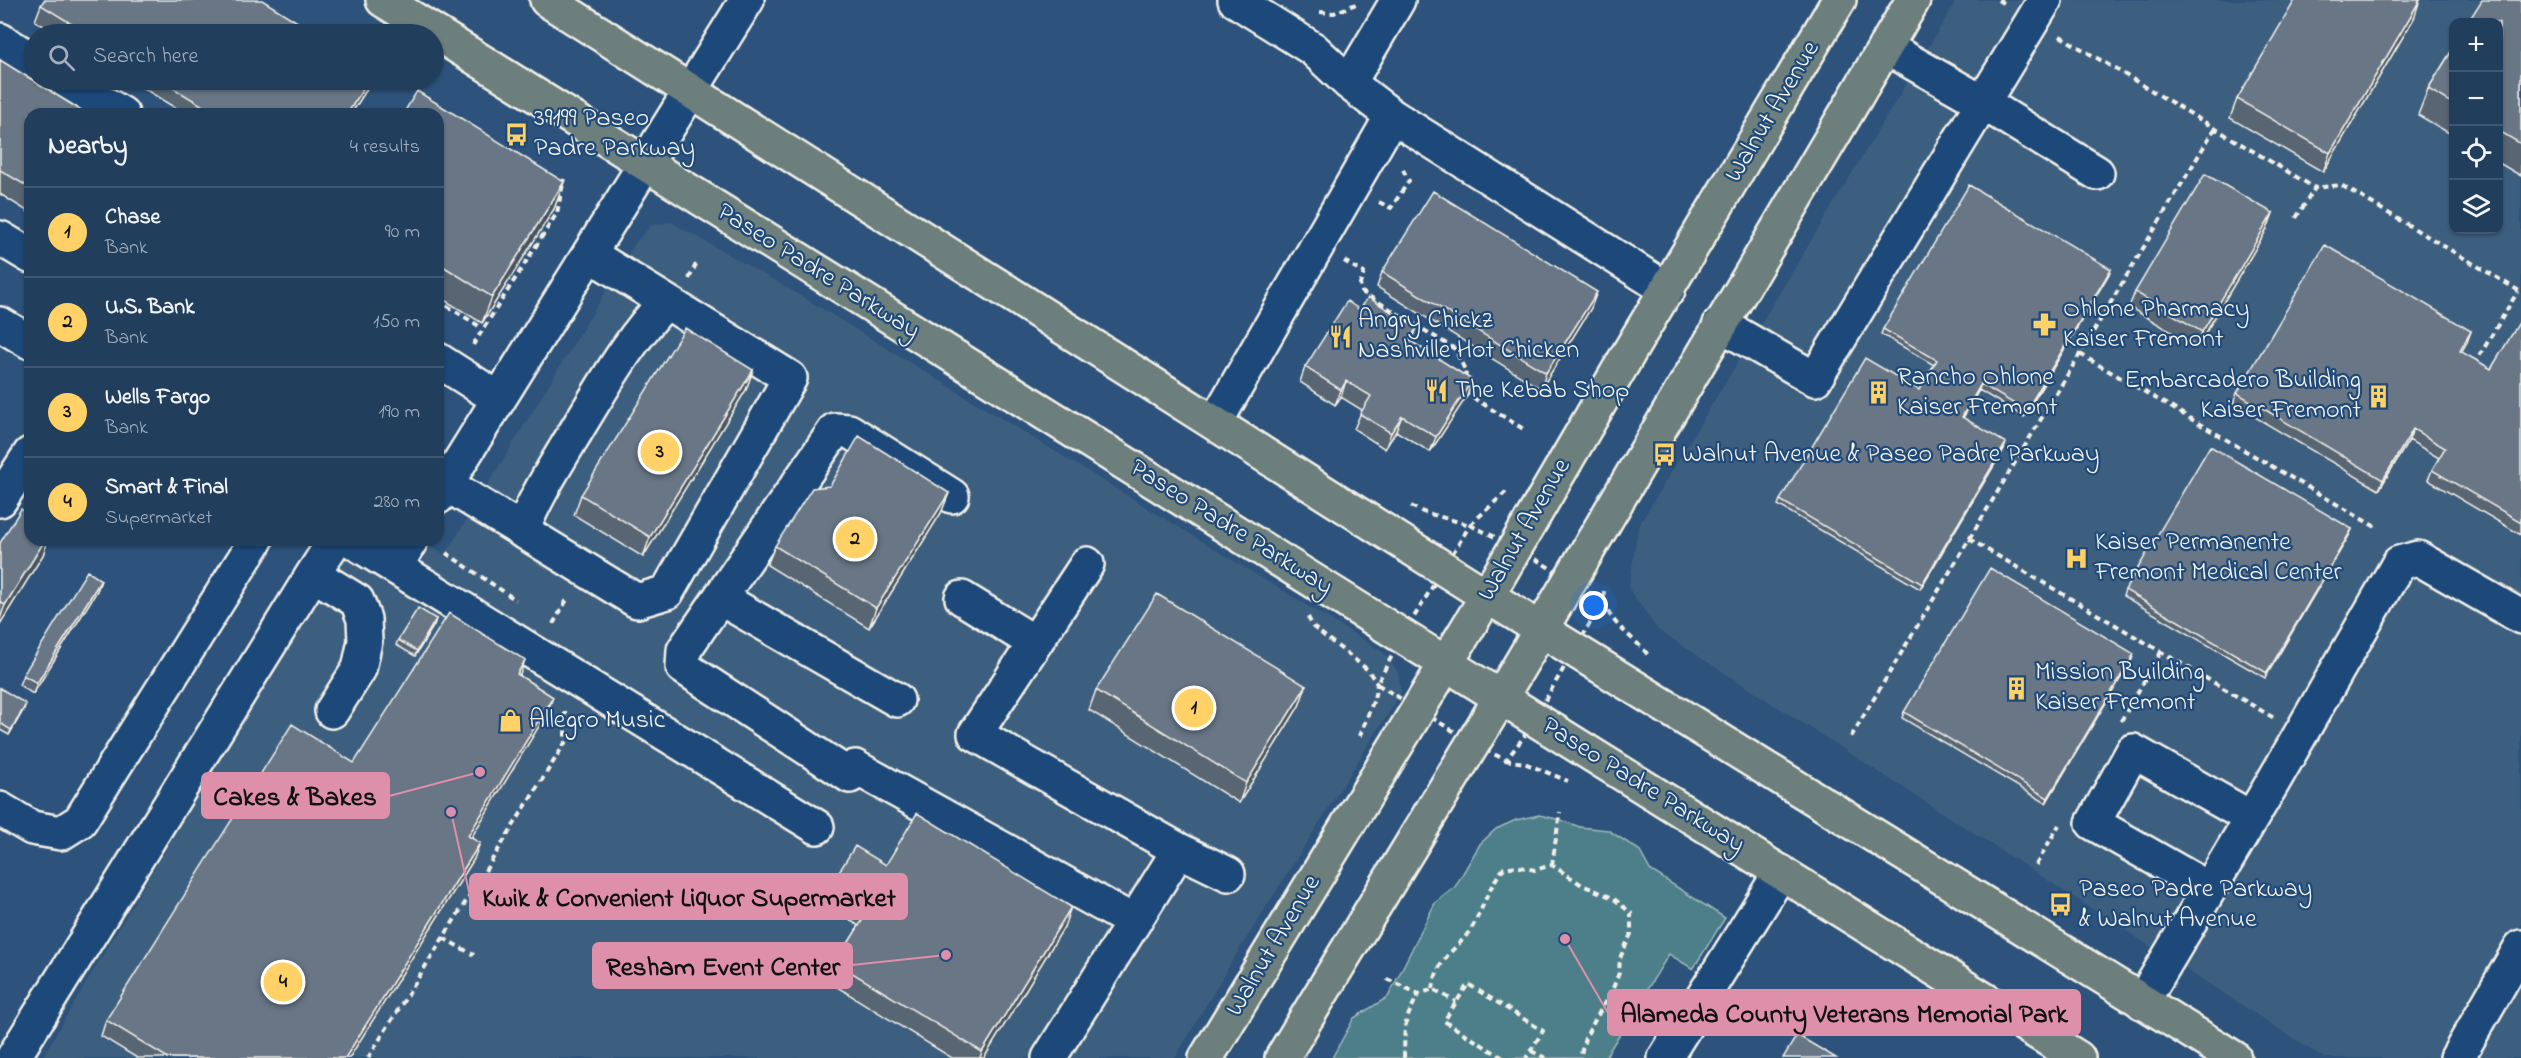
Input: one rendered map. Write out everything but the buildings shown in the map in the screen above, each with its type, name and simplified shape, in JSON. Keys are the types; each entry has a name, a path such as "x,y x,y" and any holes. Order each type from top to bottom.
{"main road":[{"name":"Paseo Padre Parkway","path":"383,0 421,24"},
{"path":"547,0 1487,597 2234,1058"},
{"name":"Walnut Avenue","path":"1206,1058 1487,597 1634,344 1839,0"},
{"path":"1282,1058 1501,697 1539,628 1913,0"},
{"name":"Paseo Padre Parkway","path":"444,38 2078,1058"}],"lane":[{"path":"444,487 747,0"},
{"path":"1235,0 1313,49 1349,82 1392,116 1668,290"},
{"path":"1349,82 1398,0"},
{"path":"1720,324 1815,379 2045,0"},
{"path":"0,40 24,55"},
{"path":"1885,47 1982,102 2097,173"},
{"path":"81,90 112,108"},
{"path":"1215,423 1392,116"},
{"path":"0,238 24,252"},
{"path":"444,491 522,531 637,601 667,592 790,378 589,254"},
{"path":"522,531 540,490 619,360 646,322 666,302"},
{"path":"0,324 24,338"},
{"path":"453,356 499,399"},
{"path":"952,496 849,431 835,430 684,650 683,667 852,771 1134,922"},
{"path":"0,500 24,463"},
{"path":"0,808 32,828 61,833 80,821 252,546"},
{"path":"13,1058 331,546"},
{"path":"373,546 403,554 817,827"},
{"path":"2142,1002 2252,818 2399,563 2418,558 2521,617"},
{"path":"1087,564 975,734 1179,850 1228,874"},
{"path":"313,574 357,601 364,619 364,641 359,669 332,711"},
{"path":"720,598 897,700"},
{"path":"962,598 1035,643"},
{"path":"2209,889 2093,823 2133,751 2252,818"},
{"path":"1049,1058 1179,850"},
{"path":"1665,1058 1781,872"},
{"path":"2457,1058 2521,947"}],"path":[{"path":"1312,12 1334,13 1355,4 1358,0"},
{"path":"2054,33 2315,188 2341,185 2520,292 2471,370"},
{"path":"1851,737 2215,128"},
{"path":"453,356 482,328 557,213 564,179"},
{"path":"2296,218 2315,188"},
{"path":"1338,258 1364,273 1360,284 1362,292 1455,349 1466,372 1463,391 1525,430"},
{"path":"444,304 482,328"},
{"path":"2080,354 2379,529"},
{"path":"1407,503 1423,512 1456,523"},
{"path":"1355,745 1374,699 1377,684 1403,635 1470,525"},
{"path":"1970,539 2280,721"},
{"path":"553,624 570,596"},
{"path":"1499,764 1506,760 1523,738 1603,601"},
{"path":"1610,618 1638,642"},
{"path":"1313,627 1368,670 1377,684"},
{"path":"368,1058 565,743 566,713"},
{"path":"1506,760 1524,763 1577,785"},
{"path":"1552,865 1560,812"},
{"path":"1433,989 1435,972 1474,924 1496,877 1504,868 1515,866 1535,870 1552,865"},
{"path":"1552,865 1582,885 1613,898 1631,914 1631,934 1620,958 1619,973 1585,1038 1580,1058"},
{"path":"443,938 474,955"},
{"path":"1387,979 1419,994"},
{"path":"1503,1058 1444,1021 1468,984 1543,1031 1526,1058"},
{"path":"1404,1058 1403,1027 1406,1016 1419,994 1433,989 1456,1002"},
{"path":"1531,1051 1546,1058"}],"shaded area":[{"name":"Kaiser Permanente Fremont Medical Center","path":"1957,0 2521,0 2521,1058 2324,1058 1658,630 1629,589 1638,527"},
{"path":"671,222 791,290 1383,652 1398,672 1401,693 1232,961 1175,1058 42,1058 345,546 430,546 445,555 636,242 652,225"}],"green space":[{"path":"1539,815 1580,827 1608,830 1639,850 1650,870 1725,918 1693,969 1669,954 1605,1058 1332,1058 1354,1018 1388,997 1435,903 1455,887 1480,844 1496,829 1516,820"}],"place":[{"name":"39199 Paseo Padre Parkway","path":"516,134"},
{"name":"Ohlone Pharmacy Kaiser Fremont","path":"2045,325"},
{"name":"Angry Chickz Nashville Hot Chicken","path":"1340,336"},
{"name":"The Kebab Shop","path":"1437,391"},
{"name":"Rancho Ohlone Kaiser Fremont","path":"1879,393"},
{"name":"Embarcadero Building Kaiser Fremont","path":"2379,396"},
{"name":"Wells Fargo","path":"660,452"},
{"name":"Walnut Avenue & Paseo Padre Parkway","path":"1664,455"},
{"name":"U.S. Bank","path":"855,539"},
{"name":"Kaiser Permanente Fremont Medical Center","path":"2077,558"},
{"name":"Mission Building Kaiser Fremont","path":"2017,688"},
{"name":"Chase","path":"1194,708"},
{"name":"Allegro Music","path":"511,721"},
{"name":"Cakes & Bakes","path":"480,772"},
{"name":"Kwik & Convenient Liquor Supermarket","path":"451,812"},
{"name":"Paseo Padre Parkway & Walnut Avenue","path":"2061,905"},
{"name":"Alameda County Veterans Memorial Park","path":"1565,939"},
{"name":"Resham Event Center","path":"946,955"},
{"name":"Smart & Final","path":"283,982"}]}
